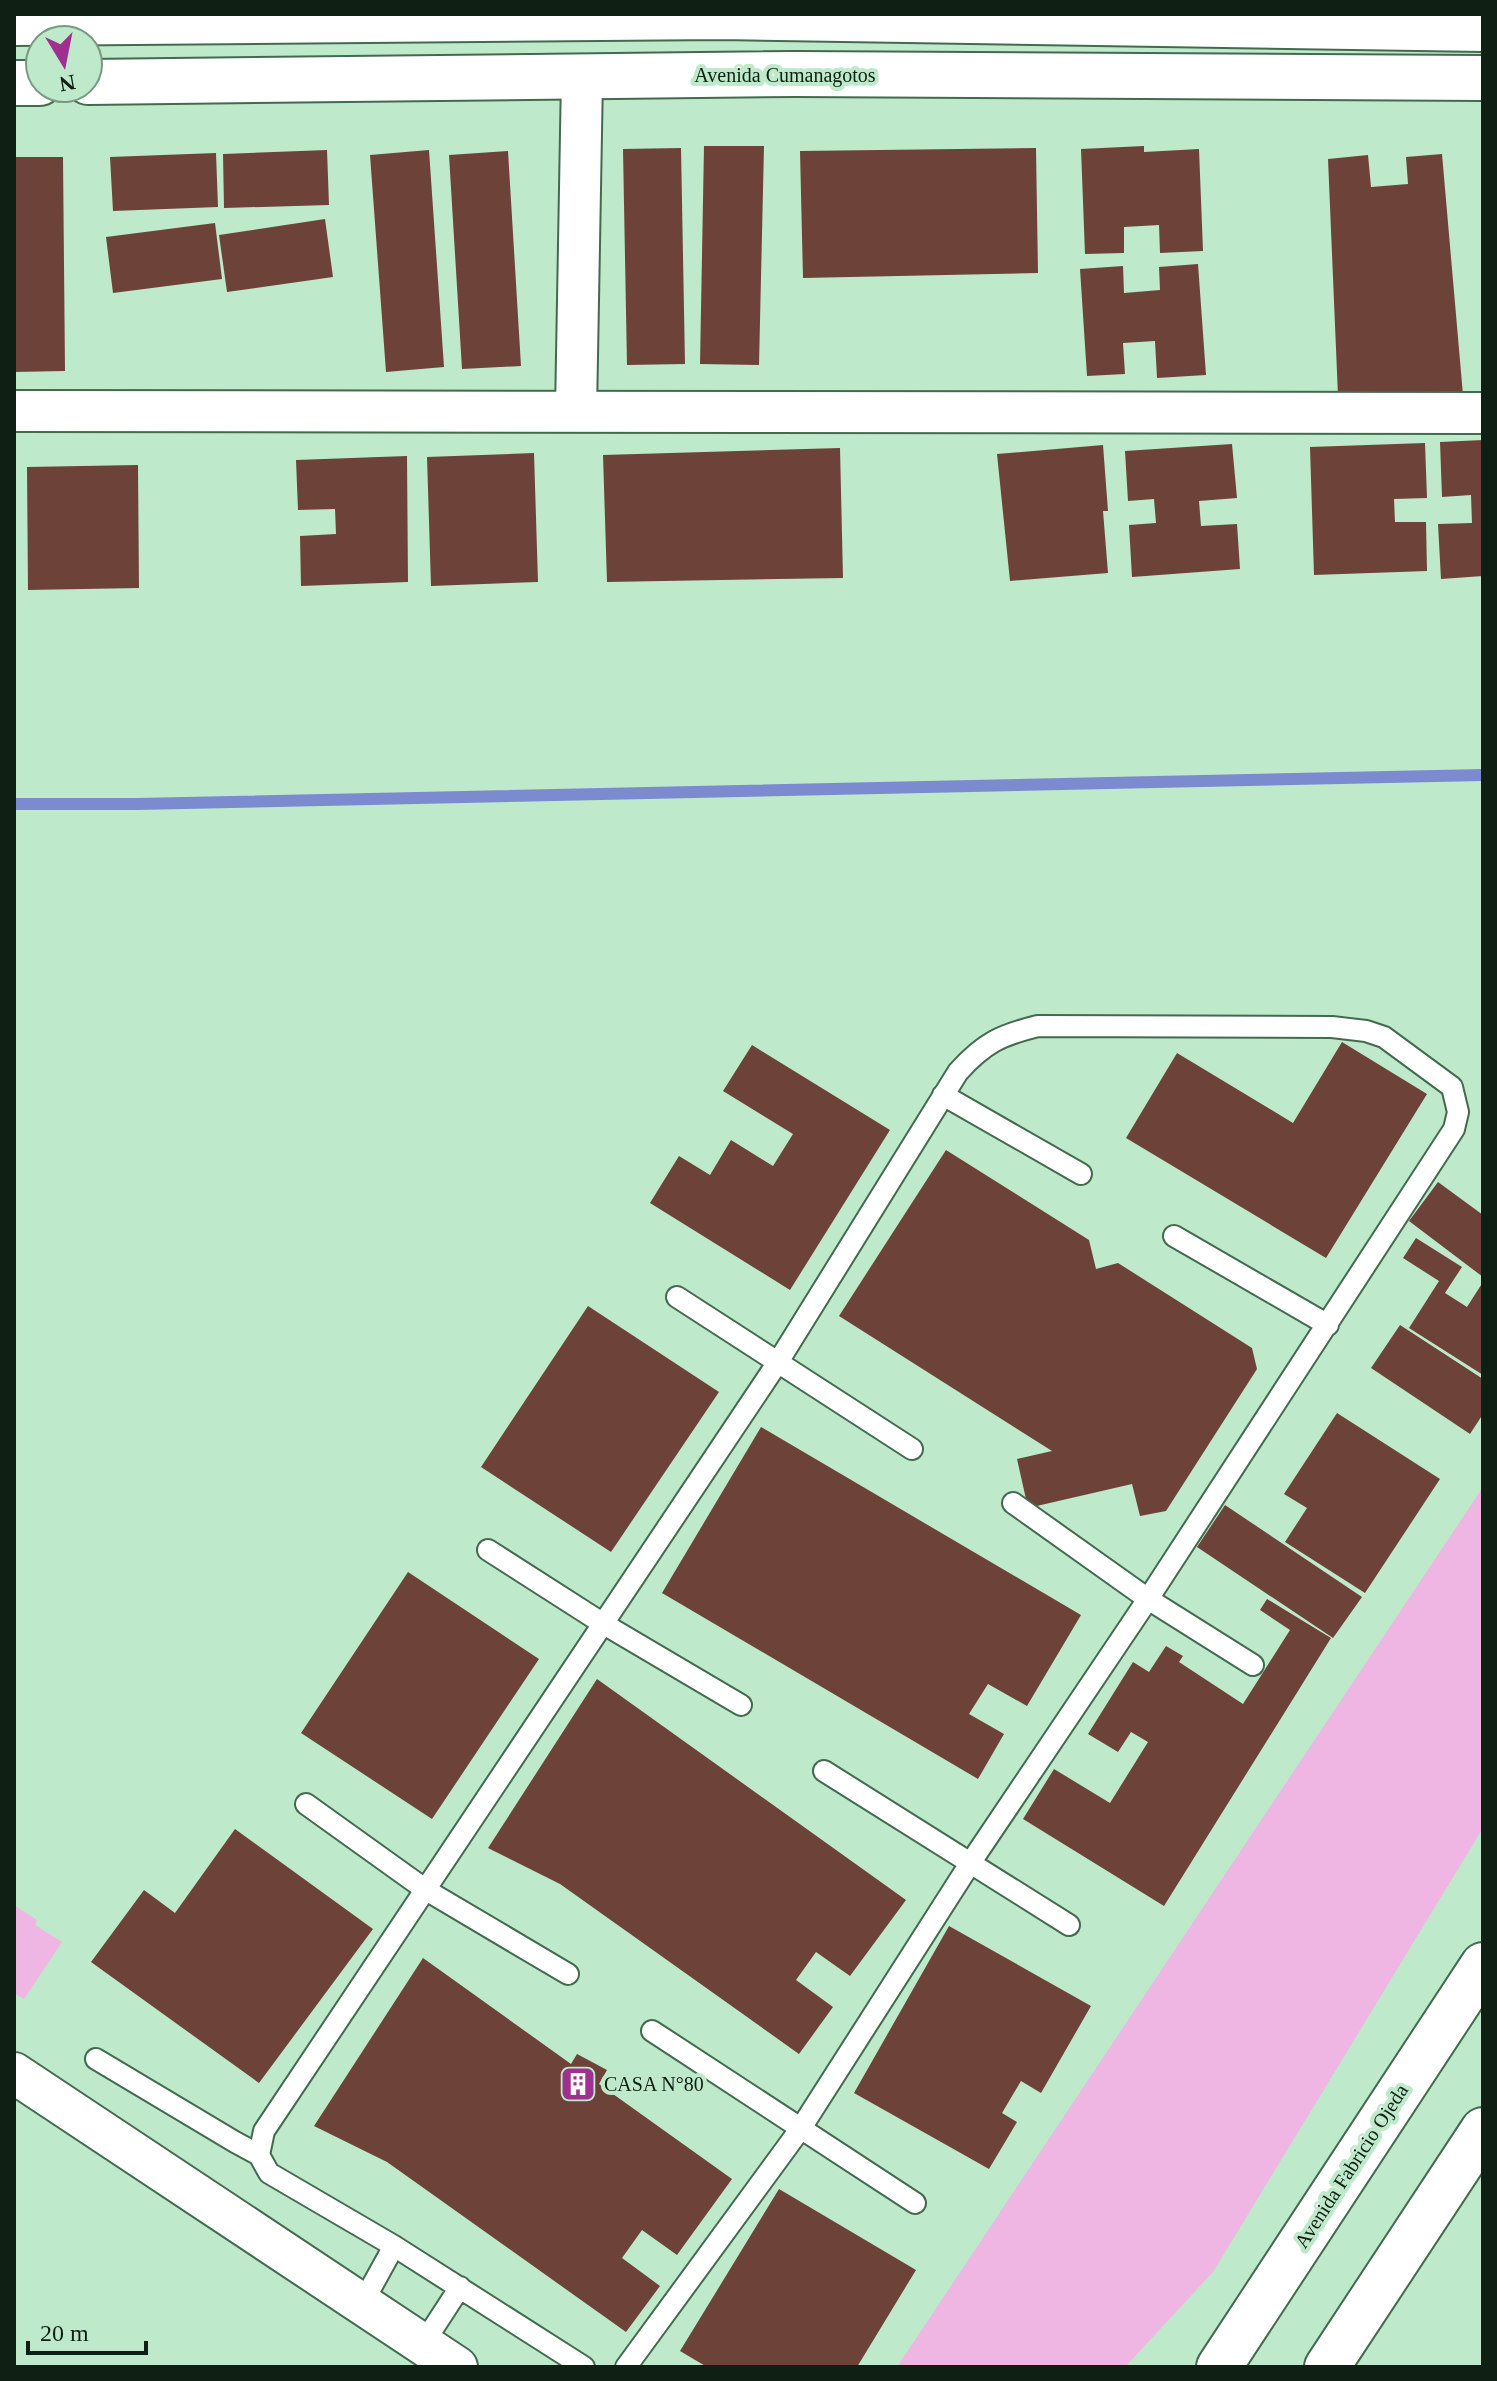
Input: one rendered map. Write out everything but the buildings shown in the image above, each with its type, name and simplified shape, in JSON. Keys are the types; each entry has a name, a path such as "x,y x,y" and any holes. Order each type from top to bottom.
{"street":[{"path":"14,23 891,16 1391,21 1483,29"},
{"path":"1391,21 1391,79"},
{"name":"Avenida Cumanagotos","path":"104,82 811,74 1483,78"},
{"path":"576,412 582,77"},
{"path":"14,411 1483,413"},
{"name":"Avenida Fabricio Ojeda","path":"1221,2358 1483,1965"},
{"path":"14,2073 457,2367"},
{"path":"1327,2367 1483,2130"}],"lane":[{"path":"259,2155 264,2131 778,1362 943,1095 977,1051 1000,1038 1038,1026 1332,1027 1366,1031 1384,1037 1452,1087 1458,1112 1443,1149 1148,1599 971,1862 801,2128 626,2367"},
{"path":"943,1095 1081,1174"},
{"path":"1174,1236 1328,1325"},
{"path":"677,1297 912,1449"},
{"path":"1013,1503 1148,1599 1253,1665"},
{"path":"488,1550 602,1623 741,1705"},
{"path":"824,1771 1069,1925"},
{"path":"306,1804 426,1890 568,1974"},
{"path":"652,2031 915,2203"},
{"path":"96,2059 259,2155 269,2173 394,2246 584,2367"},
{"path":"362,2304 394,2246"},
{"path":"423,2344 460,2287"}],"shaded area":[{"path":"1483,1487 1483,1828 1213,2272 1125,2367 897,2367"},
{"path":"14,1905 37,1920 35,1925 62,1942 24,1999 14,1993"}],"waterway":[{"path":"14,804 137,804 1483,775"}],"place":[{"name":"CASA N°80","path":"578,2084"}]}
